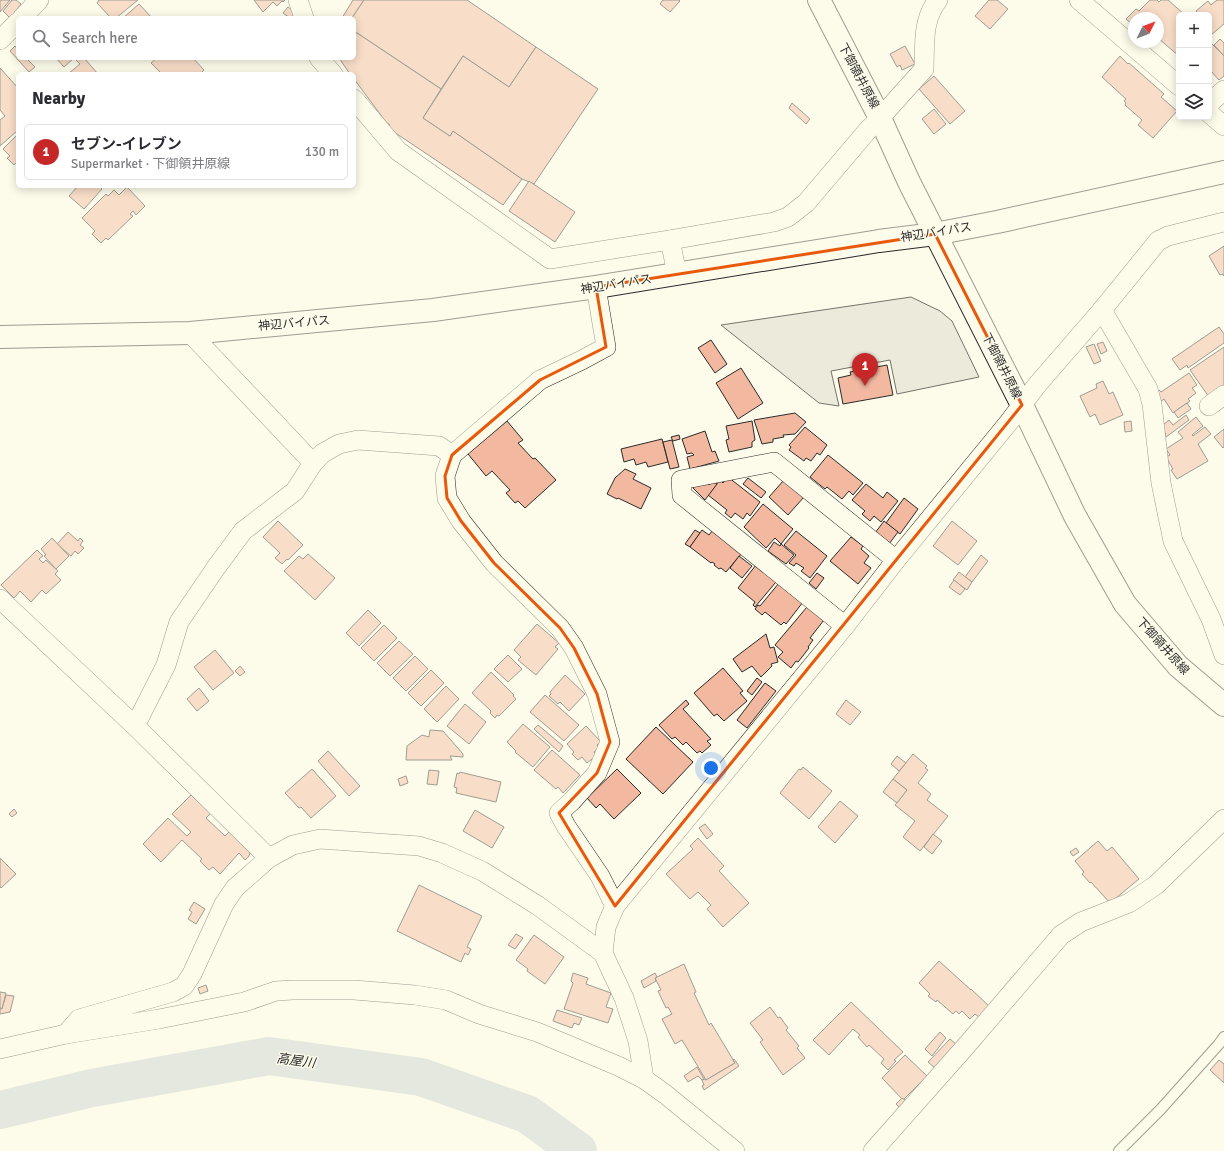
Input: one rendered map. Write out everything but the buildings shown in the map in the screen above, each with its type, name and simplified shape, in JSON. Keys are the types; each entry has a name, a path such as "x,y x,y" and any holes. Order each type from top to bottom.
{"main road":[{"name":"下御領井原線","path":"819,0 880,118 909,182 1022,405 1075,516 1125,604 1178,666 1224,706"},
{"name":"神辺バイパス","path":"0,337 190,333 433,310 596,287 879,241 935,234 997,222 1224,172"}],"street":[{"path":"24,16 40,0"},
{"path":"298,0 303,16"},
{"path":"356,101 398,151 550,259 774,222 788,216 806,202 868,130 924,69 926,24 932,8 938,0"},
{"path":"1086,3 1177,84"},
{"path":"0,40 16,24"},
{"path":"322,60 331,72"},
{"path":"1212,101 1224,90"},
{"path":"1212,116 1224,126"},
{"path":"603,953 606,927 615,906 845,626 896,560 1022,405 1158,241 1168,236 1224,222"},
{"path":"670,240 677,274"},
{"path":"596,287 606,346 582,360 540,380 452,454 446,476 447,498 462,521 494,563 560,628 574,648 597,694 610,742 597,773 559,813 566,826 600,876 615,906"},
{"path":"1102,310 1148,389 1152,404 1161,483 1173,541 1211,618 1224,655"},
{"path":"190,333 313,463"},
{"path":"135,726 166,665 179,622 215,569 243,531 295,491 313,463 323,453 339,444 358,440 439,446 452,454"},
{"path":"845,626 682,495 681,480 774,462 896,560"},
{"path":"0,599 135,726 269,858"},
{"path":"874,1151 1061,935 1081,922 1129,903 1156,885 1224,819"},
{"path":"66,1034 79,1019 173,992 184,986 192,974 224,904 235,888 269,858 293,845 320,839 419,846 442,853 482,871 537,905 603,953 624,998 638,1041 644,1079"},
{"path":"0,1049 66,1034 159,1019 244,1002 276,991 354,990 415,994 446,1000 479,1014 537,1032 618,1066 644,1079 665,1094 735,1151"}],"lane":[{"path":"1119,1151 1161,1109 1224,1037"}],"highlighted area":[{"path":"935,234 1022,405 615,906 559,813 597,773 610,742 597,694 574,648 560,628 494,563 461,521 447,498 445,476 452,455 540,380 606,347 596,287"}],"shaded area":[{"path":"911,297 940,311 952,321 979,377 897,394 890,360 831,371 839,406 819,403 721,325"}],"waterway":[{"name":"高屋川","path":"0,1110 92,1088 269,1056 421,1077 527,1114 578,1151"}],"place":[{"name":"セブン-イレブン","path":"865,386"}]}
